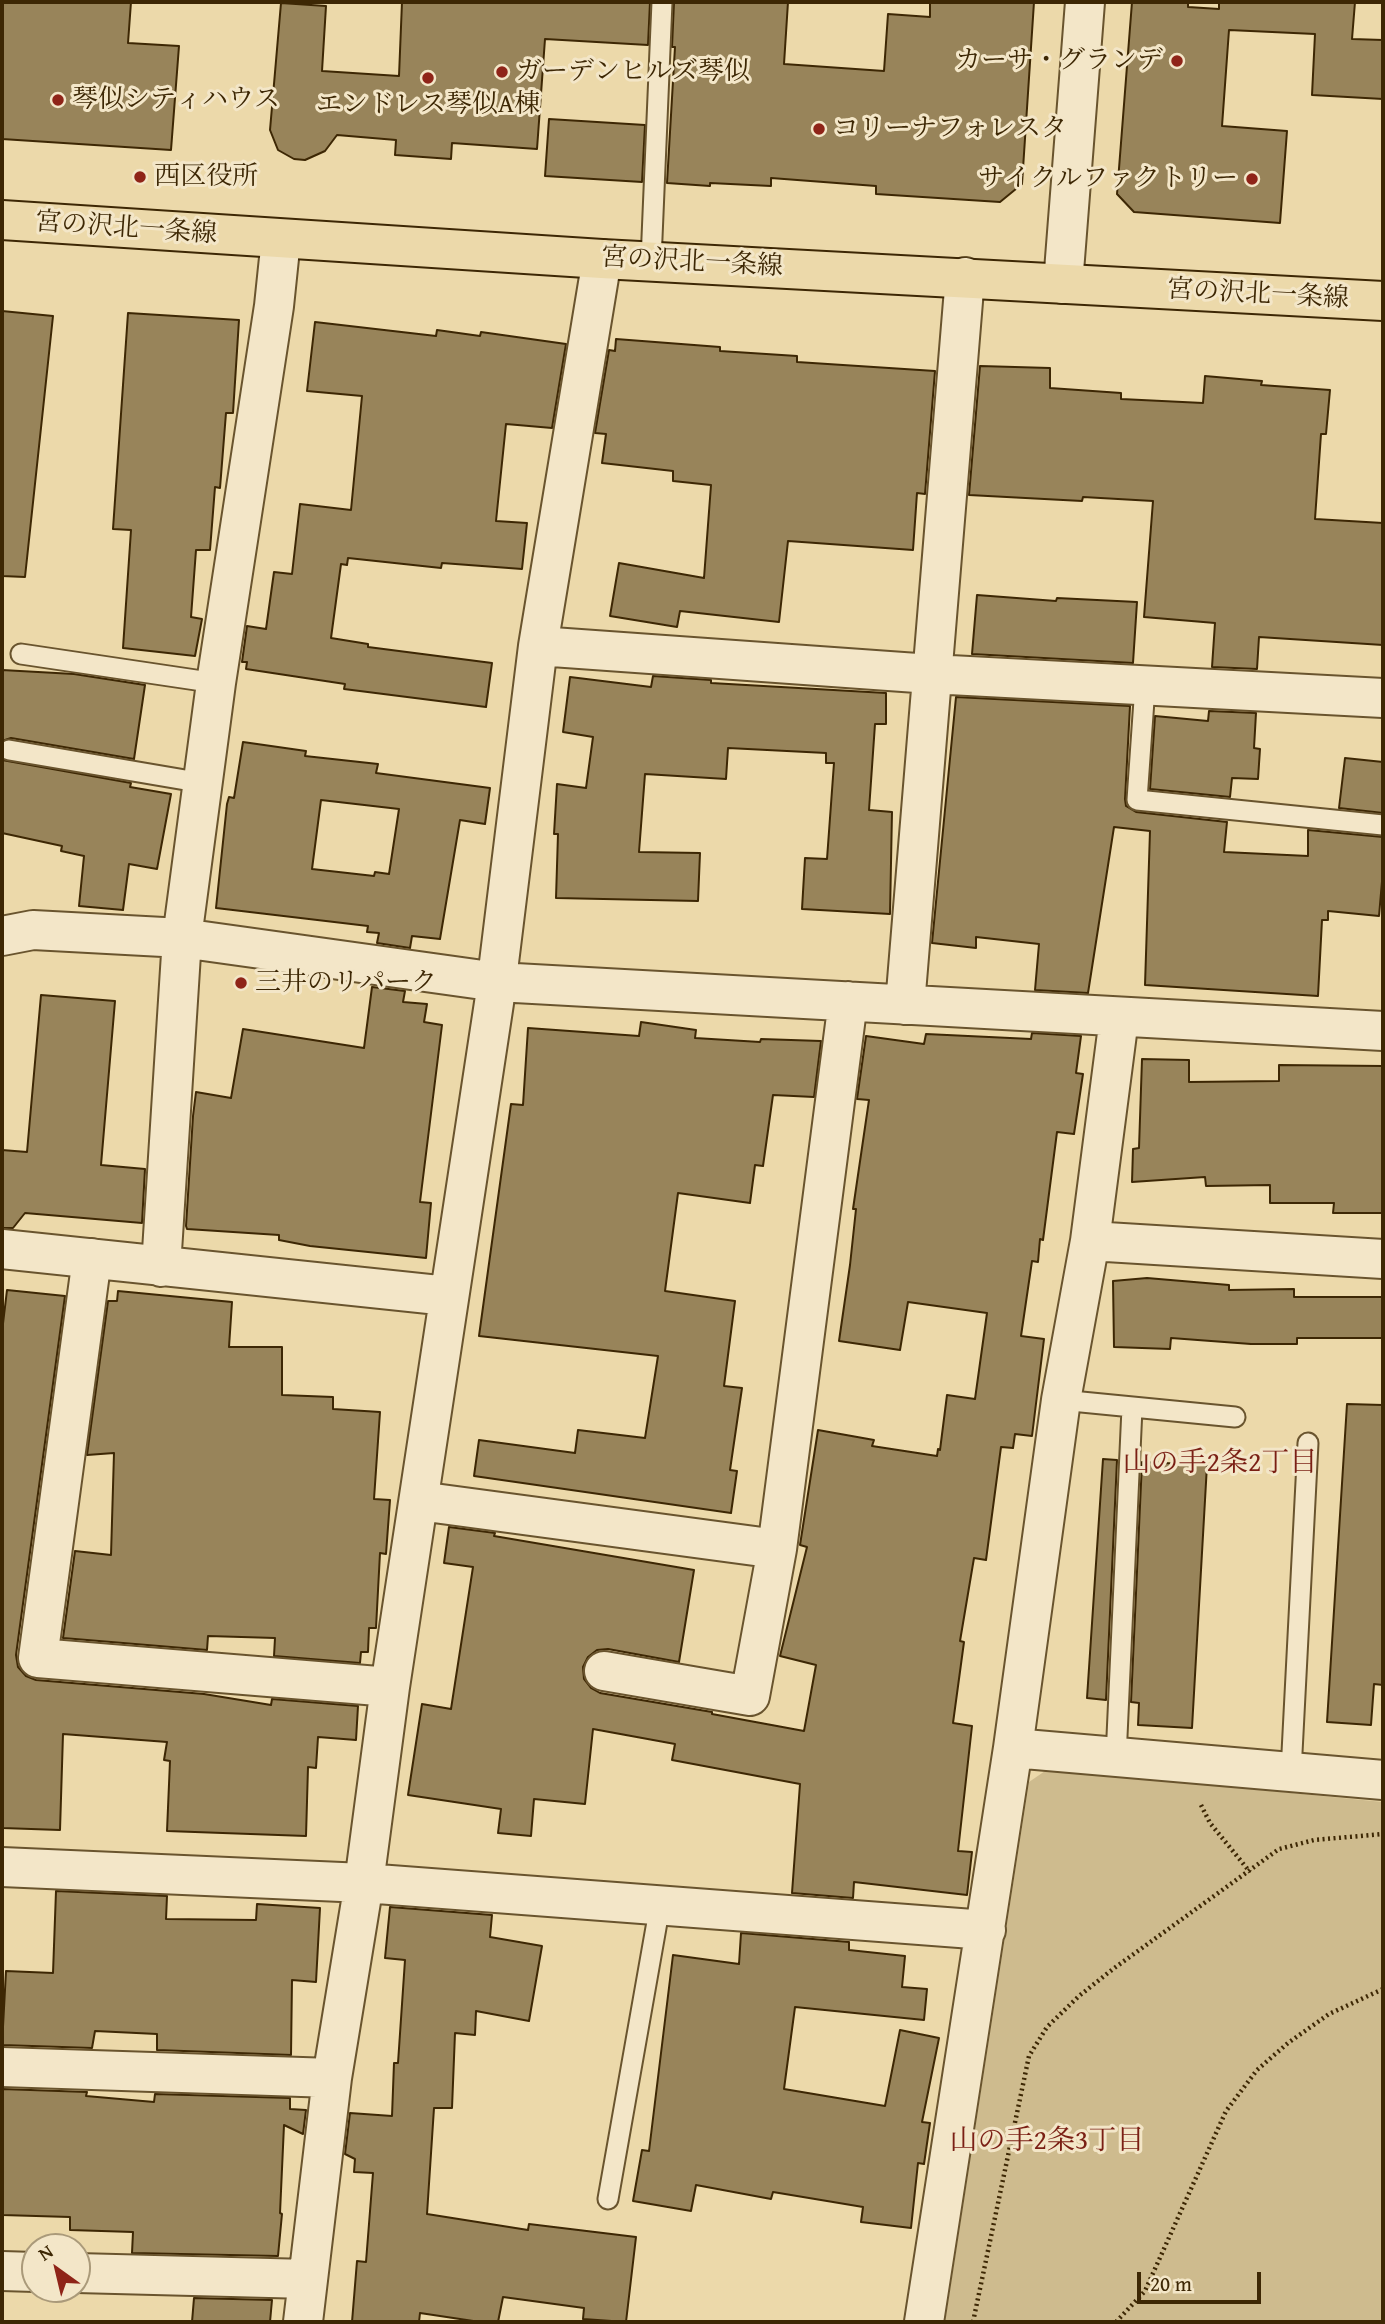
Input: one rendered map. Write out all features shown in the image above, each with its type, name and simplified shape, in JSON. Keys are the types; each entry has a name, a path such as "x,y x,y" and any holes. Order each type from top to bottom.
{"main road":[{"name":"宮の沢北一条線","path":"2,220 602,259 1383,301"}],"street":[{"path":"1063,284 1085,2"},
{"path":"161,1267 183,938 216,683 274,306 281,239"},
{"path":"303,2322 332,2078 364,1883 390,1686 497,982 538,646 602,259"},
{"path":"905,1005 965,277"},
{"path":"538,646 931,674 1383,698"},
{"path":"2,936 33,930 183,938 497,982 1383,1031"},
{"path":"604,1671 750,1696 777,1549 848,1001"},
{"path":"924,2322 986,1930 1061,1400 1090,1241 1119,1018"},
{"path":"1090,1241 1383,1259"},
{"path":"2,1249 448,1296"},
{"path":"92,1258 38,1658 390,1686"},
{"path":"419,1501 777,1549"},
{"path":"1013,1748 1383,1780"},
{"path":"2,1867 364,1883 986,1930"},
{"path":"2,2067 332,2078"},
{"path":"2,2271 21,2272"},
{"path":"91,2273 308,2279"}],"lane":[{"path":"651,261 662,2"},
{"path":"21,654 216,683"},
{"path":"1144,686 1137,800 1383,825"},
{"path":"9,750 203,783"},
{"path":"1061,1400 1235,1417"},
{"path":"1116,1758 1132,1408"},
{"path":"1291,1772 1308,1443"},
{"path":"608,2199 660,1905"}],"path":[{"path":"1212,1765 1200,1804 1210,1823 1250,1872"},
{"path":"973,2322 1029,2056 1046,2027 1113,1969 1279,1849 1314,1840 1383,1835"},
{"path":"1116,2322 1145,2291 1226,2111 1257,2070 1288,2043 1329,2014 1383,1989"}],"shaded area":[{"path":"1048,1769 1383,1802 1383,2322 945,2322 1029,1782"}],"building":[{"name":"琴似シティハウス","path":"2,2 131,2 128,43 179,46 171,150 2,139"},
{"path":"402,2 650,2 648,45 545,39 537,149 452,143 451,159 395,155 396,140 337,135 325,151 305,160 294,159 278,150 270,130 281,3 326,6 322,71 399,76"},
{"path":"674,2 788,2 784,64 884,71 888,14 930,17 930,2 1034,2 1022,184 1000,202 876,194 876,186 771,178 771,186 667,183 675,47 672,47"},
{"path":"1132,2 1188,2 1188,7 1219,9 1219,2 1355,2 1352,39 1383,40 1383,99 1312,95 1315,34 1229,30 1222,126 1287,131 1280,223 1134,212 1117,194"},
{"path":"549,119 645,125 642,182 545,176"},
{"path":"2,311 53,316 25,577 2,576"},
{"path":"128,313 239,320 233,413 226,413 220,488 215,487 210,550 196,550 191,617 202,619 195,656 123,648 131,530 113,529"},
{"path":"315,322 436,336 437,330 480,336 481,332 566,344 552,428 506,424 496,521 527,523 522,569 442,563 441,568 348,558 347,565 341,564 331,638 368,644 368,647 492,663 486,707 344,689 345,684 246,669 247,662 242,662 247,626 266,629 274,572 292,574 300,504 351,510 362,396 307,391"},
{"path":"616,339 720,347 720,351 797,356 797,362 935,371 925,494 917,493 913,550 788,541 779,622 680,611 677,627 610,616 619,563 704,578 711,485 673,481 673,471 602,463 606,434 595,433 609,350 615,351"},
{"path":"980,366 1050,368 1050,388 1121,393 1121,399 1203,403 1205,376 1262,381 1261,385 1330,390 1326,434 1321,434 1315,519 1383,523 1383,645 1259,637 1257,669 1212,667 1215,623 1144,617 1153,501 1083,497 1082,501 969,495"},
{"path":"977,595 1056,601 1057,598 1137,602 1133,663 972,654"},
{"path":"2,670 74,674 145,685 134,759 11,738 2,741"},
{"path":"653,676 711,680 711,683 886,693 886,724 875,724 869,810 892,812 890,914 802,909 805,858 827,859 834,763 826,763 826,753 728,748 726,779 645,774 639,852 700,853 698,901 556,898 558,834 554,834 557,784 586,788 593,737 563,732 570,677 651,687"},
{"path":"956,697 1130,706 1126,806 1136,812 1227,822 1224,852 1308,856 1308,830 1383,837 1379,916 1328,911 1328,920 1322,920 1318,996 1145,985 1150,831 1114,827 1088,993 1035,990 1039,944 976,937 976,948 932,943"},
{"path":"1209,711 1256,713 1254,748 1260,749 1258,779 1232,778 1230,797 1150,789 1155,716 1208,721"},
{"path":"243,742 306,751 305,756 378,764 376,773 490,788 485,824 460,820 440,939 412,936 410,948 377,943 379,933 367,932 368,926 216,908 227,804 229,797 234,798","holes":["321,800 399,809 389,874 375,872 374,876 312,869"]},
{"path":"1345,758 1383,762 1383,813 1339,808"},
{"path":"2,760 131,783 130,787 171,794 157,869 129,864 123,910 79,906 84,856 61,851 62,846 2,833"},
{"path":"372,987 405,991 403,1002 427,1004 424,1022 442,1025 420,1202 431,1203 426,1258 310,1246 279,1240 279,1235 187,1229 196,1092 231,1098 243,1029 364,1048"},
{"path":"41,995 115,1001 101,1165 145,1169 142,1223 25,1213 13,1228 2,1228 2,1150 27,1152"},
{"path":"641,1022 696,1030 695,1038 760,1042 761,1039 821,1041 814,1097 773,1095 763,1166 755,1165 750,1203 678,1193 665,1291 735,1301 724,1386 742,1388 730,1470 737,1471 731,1513 474,1476 479,1440 575,1453 578,1430 645,1438 658,1356 479,1336 511,1104 523,1105 528,1028 639,1036"},
{"path":"1032,1033 1081,1036 1076,1073 1083,1074 1074,1134 1057,1132 1043,1240 1040,1239 1038,1262 1032,1261 1021,1336 1044,1339 1032,1436 1015,1434 1013,1448 1001,1447 986,1560 974,1558 960,1641 964,1642 953,1723 972,1726 958,1851 972,1852 967,1895 854,1882 853,1898 792,1893 800,1784 672,1760 675,1744 593,1729 585,1804 534,1799 531,1836 498,1833 501,1809 408,1795 422,1704 451,1709 473,1567 444,1563 449,1527 694,1570 679,1662 608,1649 597,1650 588,1657 583,1667 584,1679 591,1688 600,1693 804,1731 816,1665 780,1656 807,1547 800,1545 818,1430 874,1440 872,1446 937,1456 947,1395 975,1399 987,1313 908,1302 900,1350 839,1341 856,1209 853,1209 869,1100 857,1099 866,1036 924,1044 926,1034 1031,1039"},
{"path":"1142,1059 1189,1060 1189,1082 1279,1081 1279,1065 1383,1066 1383,1213 1333,1213 1334,1203 1270,1203 1270,1185 1206,1186 1205,1177 1132,1182 1133,1149 1139,1148"},
{"path":"1147,1278 1229,1285 1229,1290 1294,1289 1294,1297 1383,1297 1383,1338 1297,1338 1297,1344 1251,1344 1171,1338 1170,1349 1114,1347 1113,1281"},
{"path":"7,1290 65,1296 16,1655 18,1667 26,1676 36,1680 204,1694 271,1705 272,1699 358,1706 356,1740 318,1737 316,1768 308,1767 306,1836 167,1831 170,1761 164,1760 167,1742 63,1734 60,1830 2,1828 2,1332"},
{"path":"118,1291 232,1302 229,1347 282,1347 282,1395 333,1397 333,1409 380,1412 374,1499 390,1500 386,1554 380,1553 376,1628 369,1628 368,1652 361,1652 360,1663 274,1656 275,1638 208,1636 207,1650 63,1638 75,1551 111,1555 114,1453 87,1455 108,1301 117,1301"},
{"path":"1347,1404 1383,1405 1383,1685 1374,1684 1371,1725 1327,1722"},
{"path":"1103,1459 1117,1460 1106,1700 1087,1698"},
{"path":"1142,1462 1207,1465 1192,1728 1138,1725 1139,1703 1131,1702"},
{"path":"56,1891 167,1896 166,1919 256,1920 257,1904 320,1908 316,1982 292,1980 291,2055 157,2050 157,2034 95,2031 92,2048 2,2045 6,1971 53,1973"},
{"path":"390,1907 492,1915 490,1937 542,1946 529,2021 476,2011 475,2035 455,2033 452,2108 434,2108 427,2214 528,2230 529,2224 636,2237 626,2322 583,2319 584,2308 503,2297 498,2322 420,2313 419,2322 352,2322 357,2261 366,2262 373,2173 354,2172 355,2159 345,2154 350,2113 392,2116 394,2063 398,2063 405,1960 385,1958"},
{"path":"741,1933 849,1942 849,1950 905,1956 902,1987 927,1989 924,2020 795,2007 784,2089 885,2106 900,2030 939,2038 922,2122 930,2123 924,2164 918,2163 911,2228 861,2222 863,2207 773,2192 771,2199 696,2185 691,2211 633,2201 642,2150 649,2151 673,1955 739,1964"},
{"path":"2,2089 87,2092 86,2096 154,2102 155,2094 290,2098 290,2109 306,2110 303,2134 284,2125 278,2256 132,2253 133,2232 70,2230 70,2217 2,2215"},
{"path":"194,2298 272,2300 270,2322 192,2322"}],"place":[{"name":"カーサ・グランデ","path":"1177,61"},
{"name":"ガーデンヒルズ琴似","path":"502,72"},
{"name":"エンドレス琴似A棟","path":"428,78"},
{"name":"琴似シティハウス","path":"58,100"},
{"name":"コリーナフォレスタ","path":"819,129"},
{"name":"西区役所","path":"140,177"},
{"name":"サイクルファクトリー","path":"1252,179"},
{"name":"三井のリパーク","path":"241,983"}],"district":[{"name":"山の手2条2丁目","path":"1220,1464"},
{"name":"山の手2条3丁目","path":"1047,2142"}]}
